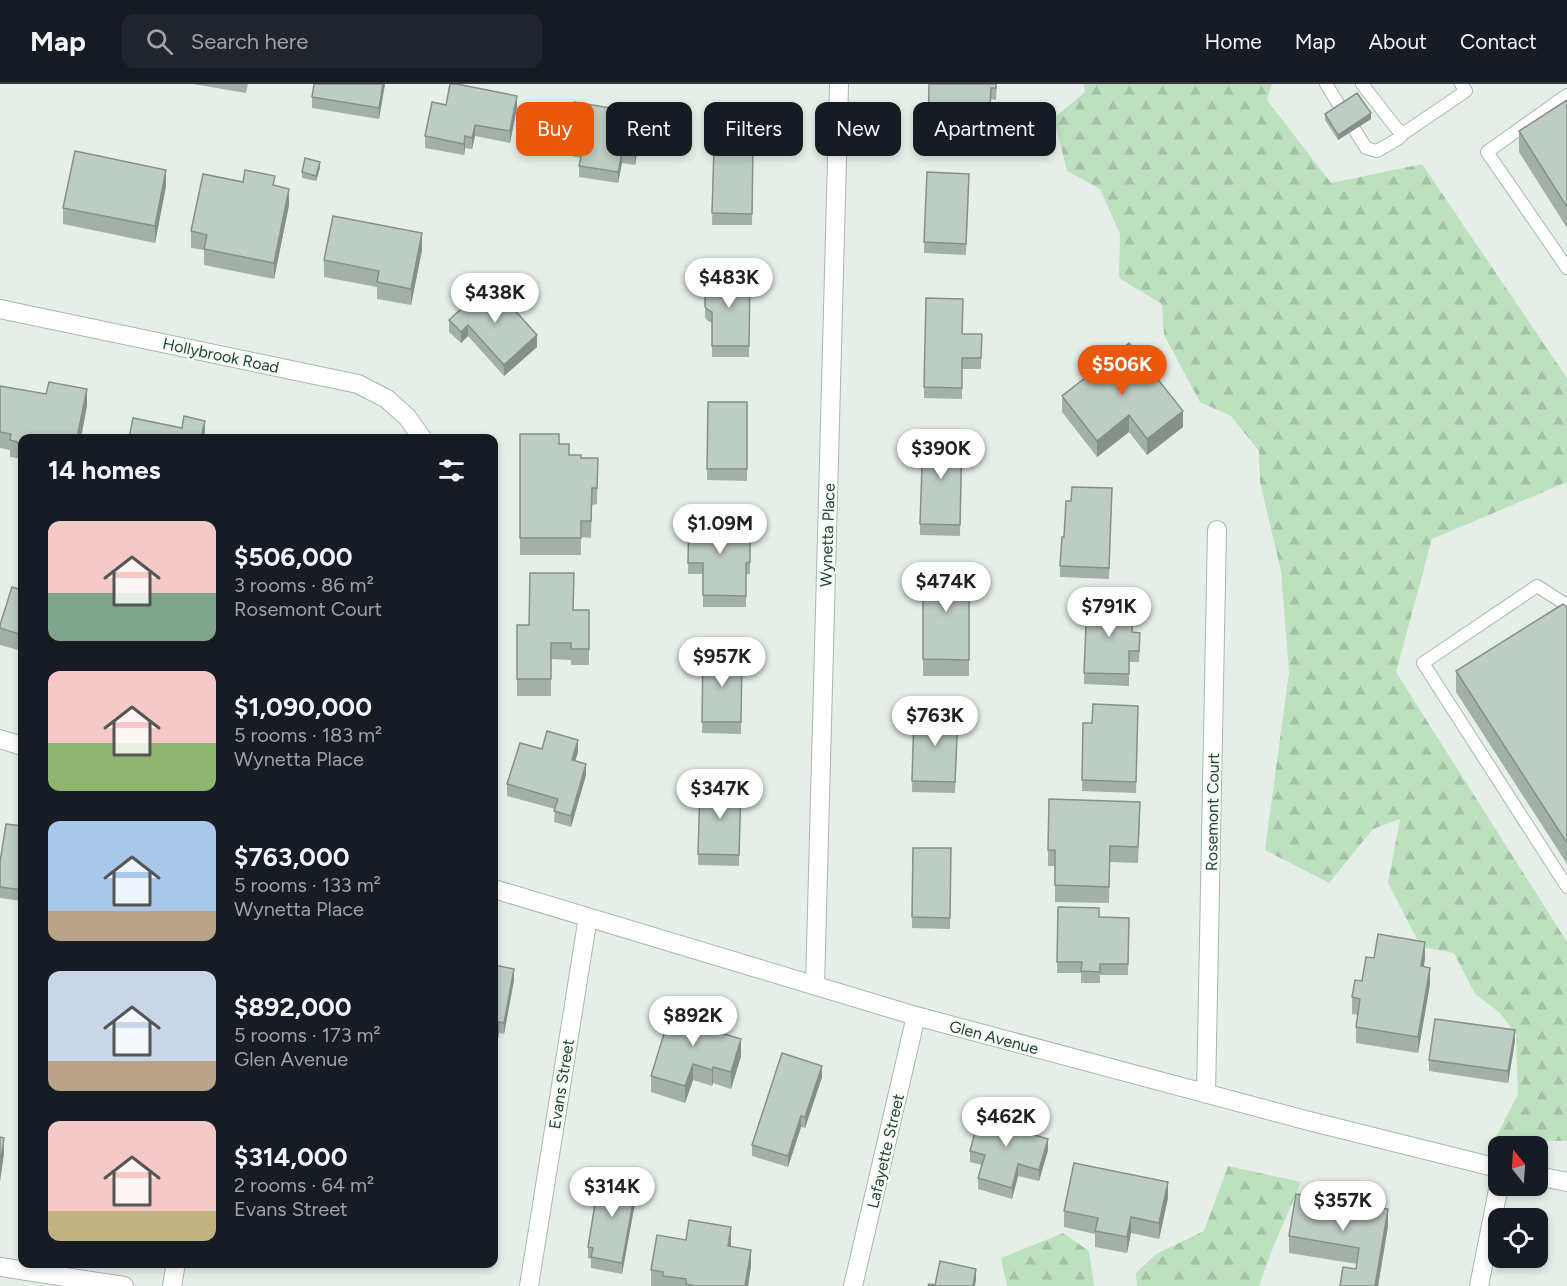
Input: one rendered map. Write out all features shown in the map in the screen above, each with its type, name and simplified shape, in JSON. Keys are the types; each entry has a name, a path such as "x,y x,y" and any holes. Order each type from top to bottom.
{"street":[{"name":"Wynetta Place","path":"815,986 839,84"},
{"name":"Hollybrook Road","path":"0,309 358,384 387,399 407,417 419,434"},
{"name":"Rosemont Court","path":"1206,1094 1217,530"},
{"path":"0,739 18,745"},
{"name":"Glen Avenue","path":"498,890 916,1016 1308,1121 1488,1166"},
{"name":"Evans Street","path":"529,1286 588,917"},
{"name":"Lafayette Street","path":"853,1286 916,1016"},
{"path":"1548,1178 1567,1182"},
{"path":"1479,1286 1497,1196"},
{"path":"0,1267 124,1286"},
{"path":"172,1286 175,1268"}],"lane":[{"path":"1326,84 1366,148 1377,151 1466,91 1461,84"},
{"path":"1362,84 1397,129 1404,133"},
{"path":"1567,95 1487,152 1567,268"},
{"path":"1567,605 1537,586 1423,663 1567,887"}],"green space":[{"path":"1084,84 1272,84 1267,100 1331,183 1422,164 1567,378 1567,482 1432,539 1396,672 1567,942 1567,1141 1548,1141 1548,1136 1497,1136 1518,1094 1516,1034 1499,1012 1475,994 1454,953 1421,947 1388,883 1400,819 1373,829 1329,883 1265,850 1289,672 1281,571 1260,482 1259,451 1231,416 1200,402 1164,335 1162,304 1119,278 1120,234 1100,189 1067,171 1056,126 1056,116 1085,92"},
{"path":"1228,1166 1301,1182 1259,1286 1137,1286 1136,1273 1156,1254 1204,1231"},
{"path":"1063,1233 1089,1251 1094,1286 1007,1286 1001,1258"}],"building":[{"path":"314,84 383,84 379,108 312,97"},
{"path":"450,84 517,96 510,131 475,125 472,138 465,136 464,144 425,136 432,102 446,105"},
{"path":"929,84 996,84 996,88 991,88 990,102 929,102"},
{"path":"1357,93 1371,113 1338,135 1325,114"},
{"path":"1567,100 1567,207 1519,131"},
{"path":"594,105 606,107 606,156 621,156 618,172 579,166 581,156 594,156"},
{"path":"75,151 166,170 155,226 63,208"},
{"path":"714,156 753,156 752,214 712,213"},
{"path":"305,158 320,162 316,176 302,172"},
{"path":"245,170 275,176 273,185 289,189 274,263 204,249 207,235 191,231 203,174 243,182"},
{"path":"927,172 969,174 966,244 924,242"},
{"path":"333,216 422,233 411,289 377,282 379,271 324,260"},
{"path":"705,276 750,276 749,346 712,346 712,312 705,307"},
{"path":"490,283 537,335 504,365 468,325 461,332 449,320"},
{"path":"926,298 963,299 962,334 982,334 981,358 962,358 962,388 924,387"},
{"path":"1129,343 1183,411 1147,439 1129,415 1097,441 1062,396 1090,374 1085,368 1106,352 1111,358"},
{"path":"49,382 87,389 78,434 18,434 18,443 10,440 11,434 0,432 0,386 46,394"},
{"path":"708,402 747,402 747,469 707,469"},
{"path":"184,416 205,421 202,434 130,434 133,418 182,428"},
{"path":"520,434 559,434 559,444 569,444 569,455 598,458 597,488 592,488 591,521 581,521 581,538 520,538"},
{"path":"923,436 962,436 960,525 920,524"},
{"path":"1072,487 1112,488 1109,568 1060,566 1066,501 1071,501"},
{"path":"689,515 724,516 724,527 750,528 750,562 746,563 746,596 703,595 703,563 688,563"},
{"path":"923,566 969,566 969,660 923,659"},
{"path":"530,573 574,573 573,610 589,610 589,649 571,649 571,643 551,643 551,679 517,679 517,625 529,625"},
{"path":"12,587 18,589 18,634 0,628"},
{"path":"1087,602 1133,604 1132,632 1140,633 1139,651 1129,651 1129,674 1084,673"},
{"path":"1563,604 1567,607 1567,843 1456,671"},
{"path":"703,654 742,654 741,722 702,722"},
{"path":"1093,704 1138,706 1136,782 1082,780 1083,723 1092,723"},
{"path":"914,713 958,714 955,782 912,781"},
{"path":"547,731 578,740 572,760 586,764 571,816 554,811 558,799 507,784 520,743 542,749"},
{"path":"700,785 741,786 739,855 698,854"},
{"path":"1049,799 1140,802 1138,847 1110,846 1109,887 1055,885 1055,850 1048,850"},
{"path":"6,824 18,826 18,889 0,887 0,862"},
{"path":"913,848 951,848 950,918 912,917"},
{"path":"1058,907 1099,908 1099,917 1129,918 1128,964 1100,964 1100,972 1081,971 1082,962 1057,962"},
{"path":"1378,934 1425,942 1421,966 1430,968 1418,1037 1356,1027 1360,999 1352,997 1355,980 1362,981 1366,957 1374,958"},
{"path":"498,966 514,969 504,1023 499,1022 498,1028"},
{"path":"672,1008 727,1025 724,1034 741,1039 731,1072 713,1067 712,1070 693,1064 685,1086 651,1076"},
{"path":"1435,1019 1515,1030 1508,1071 1429,1060"},
{"path":"782,1053 822,1066 805,1117 801,1116 788,1156 752,1145"},
{"path":"981,1110 1033,1125 1031,1134 1048,1139 1039,1170 1018,1164 1012,1188 978,1178 985,1155 970,1151"},
{"path":"0,1137 4,1138 0,1165"},
{"path":"1074,1163 1168,1182 1159,1223 1131,1217 1127,1237 1095,1231 1098,1218 1064,1211"},
{"path":"600,1174 637,1181 622,1263 591,1257 593,1248 588,1247"},
{"path":"1296,1194 1388,1209 1375,1286 1340,1286 1343,1267 1356,1269 1359,1248 1289,1236"},
{"path":"689,1220 731,1227 728,1246 751,1250 745,1286 696,1286 686,1284 686,1279 663,1276 663,1272 651,1270 657,1235 686,1240"},
{"path":"940,1261 976,1269 973,1286 928,1286 929,1284 935,1285"}]}
